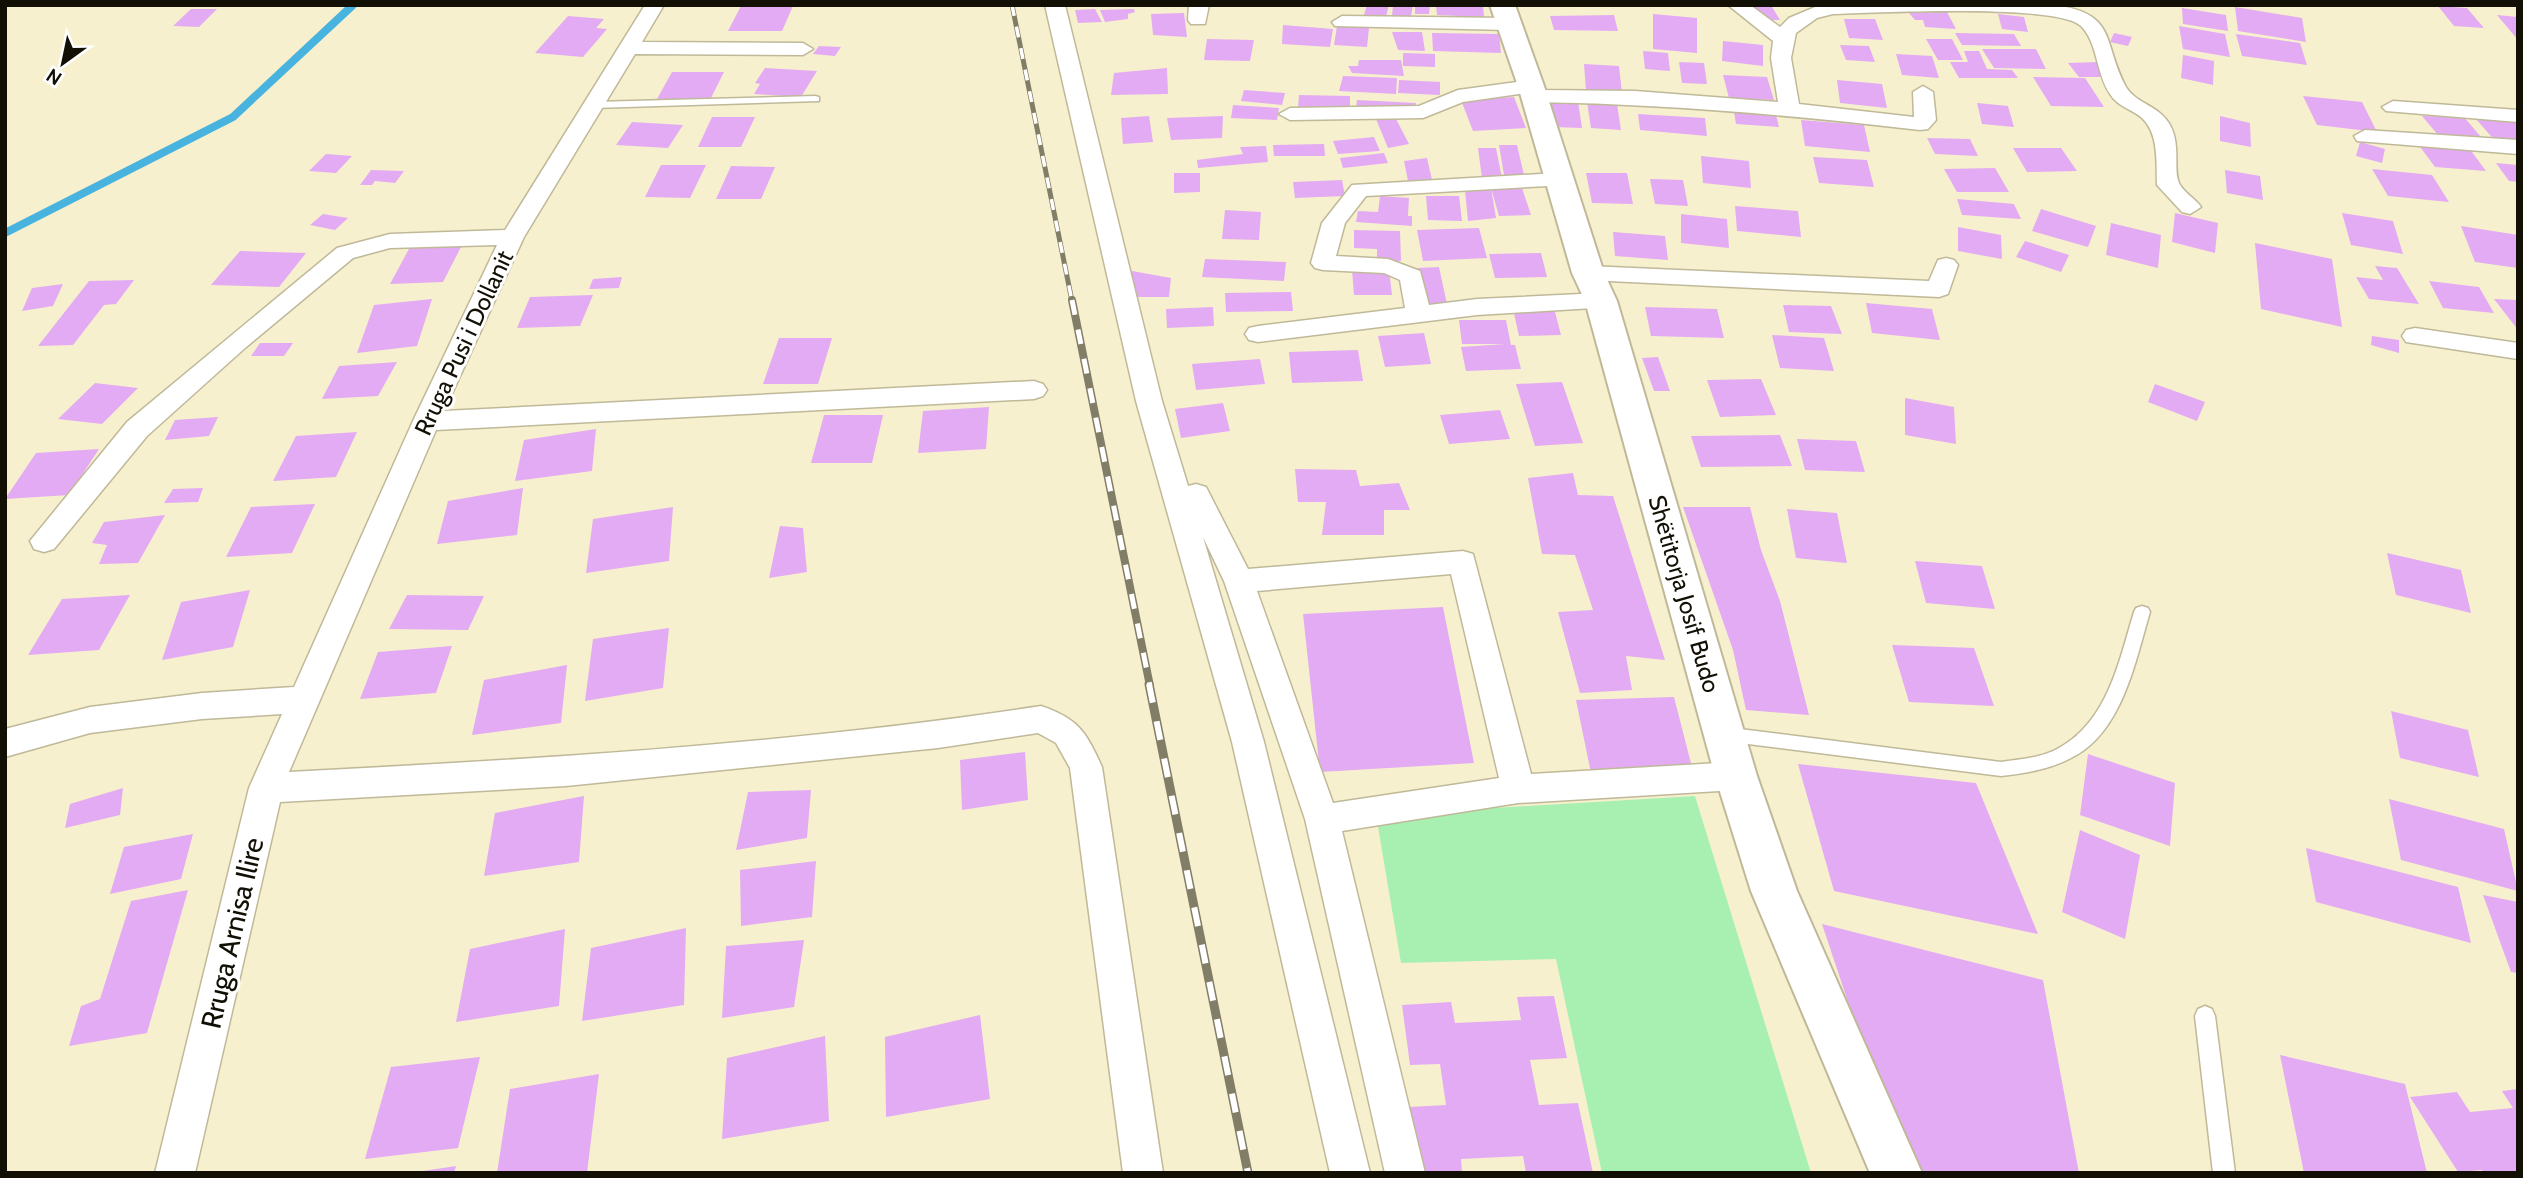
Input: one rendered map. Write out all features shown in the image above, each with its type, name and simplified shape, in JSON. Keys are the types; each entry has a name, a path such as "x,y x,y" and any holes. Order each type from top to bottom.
{"main road":[{"name":"Shëtitorja Josif Budo","path":"1505,15 1533,91 1558,180 1594,287 1736,776 1774,891 1896,1173"}],"street":[{"name":"Rruga Pusi i Dollanit","path":"304,699 426,421 512,237 655,5"},
{"path":"1055,5 1149,401 1248,741 1350,1173"},
{"path":"1737,5 1782,38"},
{"path":"1790,109 1779,49 1782,38 1797,20 1811,11 1832,8 1995,7 2054,10 2080,16 2088,22 2119,91 2127,101 2159,121 2164,131 2168,186 2190,208"},
{"path":"1342,22 1505,15"},
{"path":"629,48 803,49"},
{"path":"1290,114 1423,112 1458,96 1533,91 1790,109 1920,124 1925,120 1923,92"},
{"path":"2393,107 2518,116"},
{"path":"2365,136 2518,147"},
{"path":"1419,314 1411,276 1388,266 1323,263 1329,229 1341,207 1360,190 1558,180"},
{"path":"44,541 137,429 236,342 345,253 367,244 390,241 512,237"},
{"path":"1258,334 1477,307 1594,287 1939,289 1946,265"},
{"path":"2415,336 2518,351"},
{"path":"426,421 1034,390"},
{"path":"1196,494 1239,581 1322,819 1405,1173"},
{"path":"1239,581 1463,562 1518,789"},
{"path":"5,743 90,720 202,706 304,699"},
{"name":"Rruga Arnisa Ilire","path":"175,1173 266,788 304,699"},
{"path":"266,788 580,771 938,736 1041,719 1067,733 1086,767 1143,1173"},
{"path":"1322,819 1518,789 1736,776"}],"lane":[{"path":"594,105 815,99"},
{"path":"1724,733 2001,769 2033,766 2082,743 2096,732 2110,708 2142,612"},
{"path":"2205,1016 2224,1173"}],"green space":[{"path":"1695,796 1811,1173 1602,1173 1556,959 1401,963 1376,815"}],"building":[{"path":"1367,5 1389,5 1385,20 1363,18"},
{"path":"1393,5 1413,5 1411,16 1392,16"},
{"path":"1415,5 1430,5 1429,14 1415,14"},
{"path":"1436,5 1483,5 1484,17 1437,15"},
{"path":"1746,5 1771,5 1780,20 1758,20"},
{"path":"741,6 793,6 782,31 728,31"},
{"path":"2438,6 2467,8 2484,28 2454,26"},
{"path":"2235,7 2302,18 2306,42 2238,31"},
{"path":"2182,8 2226,15 2228,31 2183,24"},
{"path":"191,9 217,9 199,27 173,26"},
{"path":"1095,9 1102,22 1078,23 1075,10"},
{"path":"1134,9 1135,12 1128,14 1128,19 1105,22 1100,10"},
{"path":"1947,12 1956,29 1925,27 1923,20 1915,20 1909,13"},
{"path":"1184,13 1187,37 1153,35 1151,14"},
{"path":"1653,14 1697,18 1697,53 1653,49"},
{"path":"1998,14 2024,17 2028,32 2002,29"},
{"path":"1614,15 1618,31 1554,30 1550,16"},
{"path":"2497,15 2518,17 2518,40"},
{"path":"568,16 604,19 596,28 607,29 583,57 535,53"},
{"path":"1844,19 1875,19 1883,40 1849,38"},
{"path":"1283,25 1333,29 1330,47 1282,44"},
{"path":"1337,26 1369,28 1367,47 1334,45"},
{"path":"2179,26 2225,34 2230,57 2183,49"},
{"path":"1392,32 1422,32 1425,51 1398,50"},
{"path":"1432,33 1499,34 1501,53 1433,51"},
{"path":"1955,33 2014,34 2021,46 1962,45"},
{"path":"2114,33 2132,37 2128,46 2110,42"},
{"path":"2236,34 2300,43 2307,65 2242,56"},
{"path":"1207,39 1254,40 1250,61 1204,60"},
{"path":"1926,39 1952,39 1963,60 1938,60"},
{"path":"1723,41 1763,45 1763,66 1722,61"},
{"path":"1840,45 1869,46 1875,62 1846,60"},
{"path":"819,46 841,47 835,56 813,54"},
{"path":"1982,49 2036,49 2046,69 1994,68"},
{"path":"1643,51 1668,53 1670,71 1645,69"},
{"path":"1964,51 1979,51 1987,69 2012,70 2018,78 1959,78 1950,62 1968,62"},
{"path":"1403,53 1435,54 1435,67 1403,66"},
{"path":"1896,54 1932,56 1939,78 1902,75"},
{"path":"2183,55 2214,61 2213,85 2181,78"},
{"path":"1359,60 1401,60 1404,76 1352,73 1348,66 1358,66"},
{"path":"1679,62 1704,63 1707,84 1682,83"},
{"path":"2100,62 2111,77 2079,77 2068,63"},
{"path":"1584,64 1619,66 1622,93 1586,91"},
{"path":"765,68 817,71 801,97 754,94 760,84 755,83"},
{"path":"1167,68 1168,94 1111,95 1114,73"},
{"path":"672,72 724,72 710,100 657,99"},
{"path":"1723,75 1767,77 1774,100 1729,98"},
{"path":"1343,76 1397,78 1396,94 1339,91"},
{"path":"2033,77 2085,78 2104,107 2051,106"},
{"path":"1399,80 1440,82 1440,95 1398,93"},
{"path":"1837,80 1882,84 1887,108 1840,103"},
{"path":"1244,90 1285,93 1282,105 1241,101"},
{"path":"1299,95 1350,96 1350,109 1298,108"},
{"path":"2303,96 2362,102 2377,132 2317,125"},
{"path":"1514,97 1526,128 1473,131 1461,100"},
{"path":"1357,100 1416,103 1415,112 1356,108"},
{"path":"1548,100 1578,101 1582,128 1552,127"},
{"path":"1587,102 1617,104 1621,130 1591,128"},
{"path":"1977,103 2008,106 2014,127 1982,124"},
{"path":"1233,105 1279,108 1277,120 1231,118"},
{"path":"1734,112 1776,115 1779,127 1736,124"},
{"path":"1638,114 1705,118 1707,136 1640,130"},
{"path":"1149,116 1153,142 1123,144 1121,118"},
{"path":"1223,116 1222,138 1171,140 1167,118"},
{"path":"2220,116 2250,123 2251,147 2220,141"},
{"path":"2422,116 2464,117 2481,137 2438,135"},
{"path":"712,117 755,117 741,147 698,147"},
{"path":"1395,117 1409,144 1388,148 1376,119"},
{"path":"2475,118 2518,120 2518,146 2498,144"},
{"path":"1801,120 1864,125 1870,152 1805,146"},
{"path":"632,122 683,125 668,148 616,145"},
{"path":"1374,137 1380,151 1338,154 1333,141"},
{"path":"1927,138 1970,139 1978,156 1935,154"},
{"path":"2360,142 2385,149 2382,163 2356,156"},
{"path":"1324,144 1325,156 1274,156 1273,145"},
{"path":"2418,144 2469,148 2486,171 2435,167"},
{"path":"1499,145 1517,145 1524,175 1504,175"},
{"path":"1266,146 1268,162 1198,168 1197,160 1243,154 1240,147"},
{"path":"1478,148 1496,148 1502,178 1482,178"},
{"path":"2013,148 2061,148 2077,171 2027,172"},
{"path":"1384,153 1388,163 1343,168 1340,158"},
{"path":"326,154 352,156 336,173 309,171"},
{"path":"1701,156 1749,161 1751,188 1703,183"},
{"path":"1813,157 1867,160 1874,187 1819,183"},
{"path":"1427,158 1432,180 1408,181 1404,161"},
{"path":"2496,163 2518,165 2518,182 2509,181"},
{"path":"661,165 706,165 690,198 645,197"},
{"path":"731,166 775,167 761,199 716,199"},
{"path":"1995,168 2009,192 1957,192 1944,169"},
{"path":"2372,169 2432,175 2449,202 2388,196"},
{"path":"371,170 404,171 395,183 375,181 372,185 360,185"},
{"path":"2225,170 2260,176 2263,200 2227,193"},
{"path":"1174,173 1200,173 1200,192 1174,193"},
{"path":"1586,173 1627,173 1633,204 1592,203"},
{"path":"1650,179 1683,180 1688,206 1655,204"},
{"path":"1342,180 1345,196 1295,198 1293,182"},
{"path":"1520,182 1531,215 1499,216 1491,188 1496,218 1468,221 1465,190"},
{"path":"1380,196 1409,198 1408,216 1412,216 1412,226 1356,222 1358,211 1378,212"},
{"path":"1426,196 1459,196 1462,221 1428,220"},
{"path":"1957,199 2014,204 2021,219 1962,215"},
{"path":"1735,206 1798,211 1801,237 1737,231"},
{"path":"2041,209 2096,226 2088,247 2032,231"},
{"path":"1225,210 1261,212 1259,240 1222,239"},
{"path":"2175,213 2218,223 2215,253 2172,242"},
{"path":"2342,213 2393,221 2403,254 2351,245"},
{"path":"323,214 348,218 335,230 310,225"},
{"path":"1681,214 1727,219 1729,248 1681,243"},
{"path":"2111,223 2161,235 2158,268 2106,255"},
{"path":"2461,226 2518,235 2518,268 2475,262"},
{"path":"1958,227 2001,235 2002,259 1958,251"},
{"path":"1479,228 1487,258 1423,261 1417,230"},
{"path":"1354,230 1400,231 1401,261 1377,260 1377,249 1354,248"},
{"path":"1613,232 1665,236 1668,260 1615,256"},
{"path":"2025,241 2069,255 2061,272 2016,257"},
{"path":"2255,243 2332,259 2342,327 2261,309"},
{"path":"462,245 443,282 390,284 410,247"},
{"path":"240,251 306,253 279,287 211,285"},
{"path":"1541,253 1547,277 1495,278 1489,254"},
{"path":"1205,259 1286,262 1284,281 1202,277"},
{"path":"2375,266 2397,268 2419,304 2369,299 2356,277 2383,280"},
{"path":"1439,267 1447,304 1425,305 1418,268"},
{"path":"1352,270 1389,270 1392,295 1354,295"},
{"path":"1132,271 1171,278 1169,297 1129,297"},
{"path":"622,277 619,288 589,289 593,279"},
{"path":"134,280 116,304 104,305 73,345 38,346 89,281"},
{"path":"2429,281 2479,287 2494,313 2443,308"},
{"path":"63,284 53,306 22,311 32,288"},
{"path":"1291,292 1293,311 1226,312 1225,293"},
{"path":"593,295 580,326 517,328 530,297"},
{"path":"432,299 417,346 357,353 374,305"},
{"path":"2494,299 2518,300 2518,330"},
{"path":"1866,303 1932,309 1940,340 1872,333"},
{"path":"1783,305 1831,306 1842,334 1789,332"},
{"path":"1213,307 1214,326 1167,328 1166,309"},
{"path":"1645,307 1717,309 1724,338 1651,336"},
{"path":"1554,308 1561,335 1519,336 1513,309"},
{"path":"1459,320 1506,320 1511,345 1515,345 1521,369 1466,371 1461,347 1505,344 1462,344"},
{"path":"1424,333 1431,364 1385,367 1378,336"},
{"path":"1772,335 1824,338 1834,371 1780,368"},
{"path":"2372,336 2399,340 2399,353 2371,345"},
{"path":"779,338 832,338 818,384 763,384"},
{"path":"260,343 293,343 284,356 251,356"},
{"path":"1358,350 1363,381 1292,383 1289,352"},
{"path":"1658,357 1670,391 1654,391 1642,358"},
{"path":"1260,359 1265,384 1196,390 1192,364"},
{"path":"397,362 378,396 322,399 339,366"},
{"path":"1761,379 1776,415 1720,417 1707,380"},
{"path":"1562,382 1583,443 1535,446 1516,384"},
{"path":"95,383 138,388 102,424 58,419"},
{"path":"2155,384 2205,402 2197,421 2148,402"},
{"path":"1905,398 1954,407 1956,444 1905,435"},
{"path":"1223,403 1230,431 1181,438 1175,409"},
{"path":"989,407 986,449 918,453 923,411"},
{"path":"1500,410 1510,439 1449,444 1440,415"},
{"path":"824,415 883,415 872,463 811,463"},
{"path":"218,417 209,436 165,440 175,420"},
{"path":"596,429 592,471 515,481 524,440"},
{"path":"357,432 336,477 273,481 296,436"},
{"path":"1780,435 1792,466 1701,467 1691,436"},
{"path":"1797,439 1856,441 1865,472 1805,470"},
{"path":"99,449 69,495 5,499 36,453"},
{"path":"1295,469 1356,470 1360,486 1399,483 1410,510 1384,510 1384,535 1322,535 1326,502 1298,502"},
{"path":"1573,473 1578,495 1613,496 1665,660 1626,656 1632,690 1580,693 1558,612 1593,610 1575,555 1542,554 1528,478"},
{"path":"203,488 198,502 164,503 173,489"},
{"path":"523,488 517,535 437,544 448,501"},
{"path":"315,504 292,553 226,557 251,507"},
{"path":"673,507 669,561 586,573 593,519"},
{"path":"1683,507 1750,507 1761,550 1780,601 1809,715 1746,710 1733,650"},
{"path":"1787,509 1837,513 1847,563 1796,558"},
{"path":"165,515 138,563 99,564 107,545 92,543 104,522"},
{"path":"780,526 803,528 807,572 769,578"},
{"path":"2387,553 2461,570 2471,613 2396,595"},
{"path":"1915,561 1982,566 1995,609 1926,603"},
{"path":"250,590 233,647 162,660 181,602"},
{"path":"130,595 99,650 28,655 62,599"},
{"path":"407,595 484,596 468,630 389,629"},
{"path":"1443,607 1474,763 1320,772 1303,614"},
{"path":"669,628 663,688 585,701 593,639"},
{"path":"1892,645 1974,648 1994,706 1909,702"},
{"path":"452,646 436,693 360,699 378,652"},
{"path":"567,665 561,723 472,735 484,680"},
{"path":"1674,697 1694,775 1592,778 1576,700"},
{"path":"2391,711 2468,730 2479,777 2400,758"},
{"path":"1025,752 1028,800 962,810 960,760"},
{"path":"2088,754 2175,783 2170,846 2080,815"},
{"path":"1798,764 1976,783 2038,934 1834,891"},
{"path":"123,788 120,815 65,828 70,804"},
{"path":"811,790 807,838 736,850 748,792"},
{"path":"584,796 579,862 484,876 495,813"},
{"path":"2389,799 2504,829 2518,891 2401,860"},
{"path":"2080,830 2140,855 2125,939 2062,912"},
{"path":"193,834 181,879 110,894 124,847"},
{"path":"2306,848 2458,887 2471,943 2316,902"},
{"path":"816,861 812,917 741,926 740,870"},
{"path":"188,890 147,1033 69,1046 81,1006 100,999 131,901"},
{"path":"2483,895 2518,902 2518,973 2511,972"},
{"path":"1822,924 2043,980 2079,1173 1905,1173"},
{"path":"686,928 684,1005 582,1021 591,948"},
{"path":"565,929 559,1006 456,1022 470,949"},
{"path":"804,940 794,1007 722,1018 726,946"},
{"path":"1554,996 1567,1058 1530,1060 1539,1105 1578,1103 1593,1173 1526,1173 1523,1156 1461,1159 1462,1173 1417,1173 1409,1107 1446,1105 1440,1064 1410,1065 1402,1005 1451,1002 1455,1023 1521,1020 1517,997"},
{"path":"980,1015 990,1099 886,1117 885,1037"},
{"path":"825,1036 829,1121 722,1139 727,1058"},
{"path":"2280,1055 2405,1084 2427,1173 2304,1173"},
{"path":"480,1057 458,1148 365,1159 391,1067"},
{"path":"599,1074 587,1173 497,1173 510,1089"},
{"path":"2518,1089 2518,1173 2484,1173 2482,1170 2458,1172 2410,1097 2457,1092 2470,1112 2513,1108 2502,1091"},
{"path":"456,1166 454,1173 423,1173 423,1171"}],"waterway":[{"path":"5,233 233,117 353,5"}],"railway":[{"path":"1012,5 1072,301"},
{"path":"1072,300 1150,686"},
{"path":"1149,684 1248,1173"}]}
